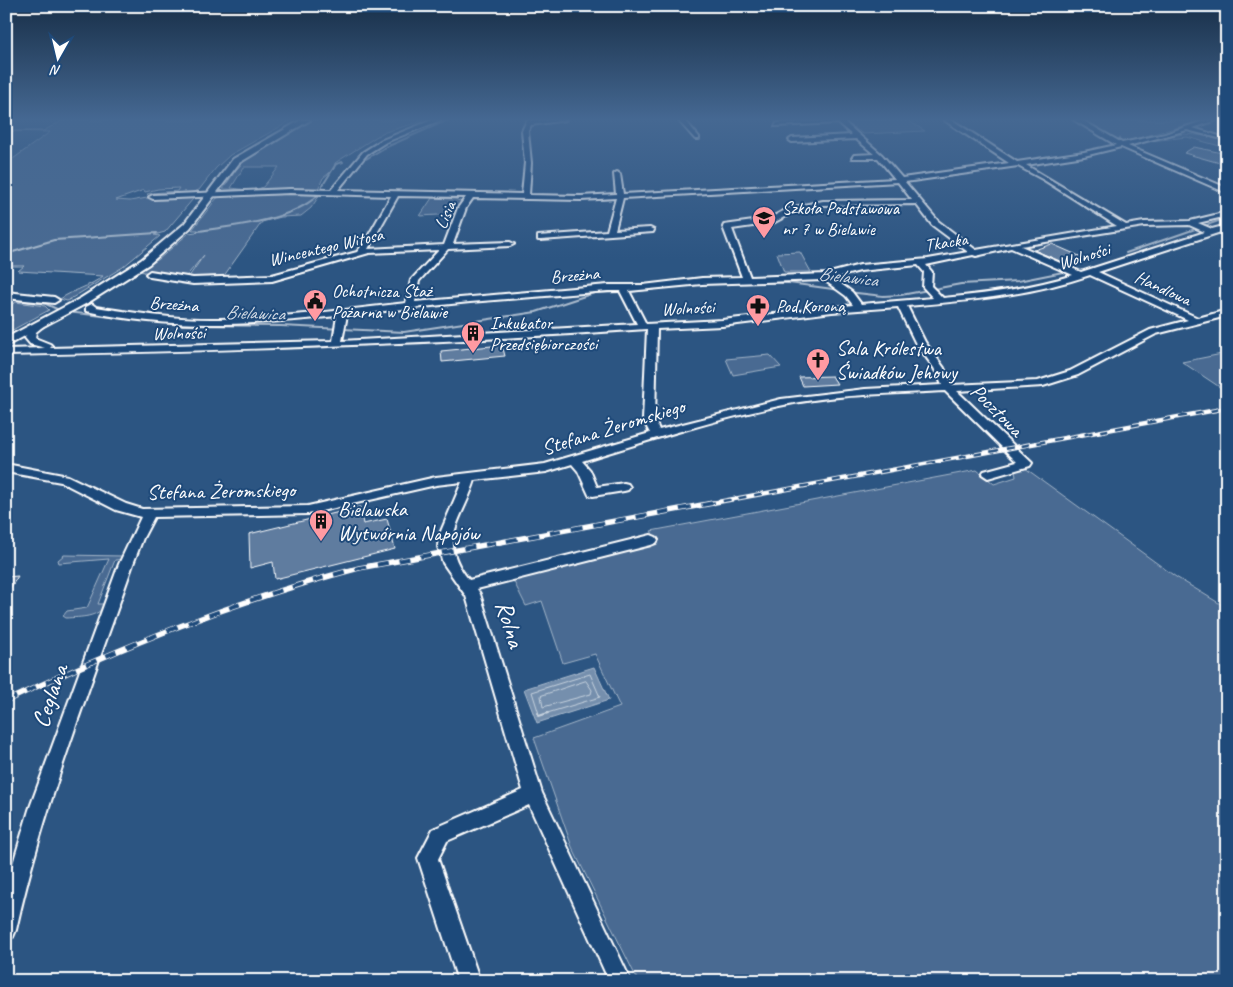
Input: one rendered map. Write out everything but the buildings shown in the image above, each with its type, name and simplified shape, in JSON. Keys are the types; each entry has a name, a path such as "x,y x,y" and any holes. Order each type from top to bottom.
{"main road":[{"path":"208,194 225,166"},
{"path":"6,344 112,279 154,249 182,223 231,166"},
{"path":"6,336 62,310"}],"street":[{"path":"333,192 354,166"},
{"path":"525,197 528,166"},
{"path":"889,166 935,223 976,254"},
{"path":"152,197 285,191 525,197 620,196 901,180 1002,166"},
{"path":"1023,166 1034,170 1067,193 1125,227"},
{"path":"1168,166 1227,191"},
{"path":"610,233 620,196 618,174"},
{"path":"361,252 370,241 396,194"},
{"name":"Lisia","path":"447,247 462,208 470,196"},
{"path":"747,279 727,228 770,221 792,210 823,203 919,202"},
{"path":"1196,226 1227,214"},
{"name":"Tkacka","path":"623,288 747,279 826,277 860,268 920,263 976,254 1012,245 1125,227 1196,226 1212,232"},
{"name":"Wolności","path":"6,352 51,349 139,350 337,344 747,320 859,307 941,301 1018,291 1081,275 1227,227"},
{"path":"541,238 650,230"},
{"name":"Wincentego Witosa","path":"150,274 193,281 272,278 298,272 361,252 404,247 510,244"},
{"path":"1012,245 1081,275"},
{"path":"410,306 417,276 447,247"},
{"path":"920,263 928,272 930,290 941,301"},
{"name":"Handlowa","path":"1091,272 1195,320"},
{"path":"826,277 846,291 859,307"},
{"path":"623,288 640,319 647,326 649,420 656,434"},
{"name":"Brzeżna","path":"92,307 89,309 138,318 188,322 256,321 342,314 470,298 623,288"},
{"path":"6,295 54,300"},
{"name":"Pocztowa","path":"900,304 920,342 939,368 948,388 1008,448 1026,463 988,474"},
{"name":"Stefana Żeromskiego","path":"6,468 64,479 128,510 150,514 303,510 419,484 531,471 575,460 730,413 808,398 870,392 1019,386 1057,380 1074,373 1142,336 1195,320 1227,313"},
{"path":"337,344 341,330 342,314"},
{"path":"42,323 32,332 30,338 33,342 51,349"},
{"name":"Wolności","path":"6,344 51,349"},
{"path":"6,359 51,349"},
{"path":"575,460 583,469 593,492 624,487"},
{"name":"Rolna","path":"470,478 444,541 447,557 456,575 473,594 533,794 620,981"},
{"name":"Ceglana","path":"6,930 38,812 68,721 132,549 150,514"},
{"path":"466,586 651,540"},
{"path":"469,981 428,858 440,835 533,794"}],"shaded area":[{"path":"6,166 218,166 199,190 190,193 149,196 147,194 177,191 179,188 145,192 144,190 116,200 130,201 147,198 187,197 193,199 165,232 154,235 160,236 123,267 67,301 60,299 103,276 18,271 24,266 6,266"},
{"path":"240,166 334,166 334,169 323,178 318,189 255,190 263,187 279,167 244,167 231,188 249,190 223,189"},
{"path":"267,193 316,194 319,196 311,208 301,216 281,217 262,222 221,280 188,278 204,255 184,279 139,271 159,259 189,233 196,232 198,230 192,230 217,198 229,195"},
{"path":"432,198 455,199 462,202 457,214 420,216"},
{"path":"800,252 811,272 784,272 777,253"},
{"path":"16,302 45,306 49,310 7,333 7,324 13,320 6,318 6,308"},
{"path":"1227,353 1227,392 1182,362"},
{"path":"770,355 781,367 733,375 726,359"},
{"path":"1025,468 1176,577 1227,608 1227,981 638,981 572,847 534,738 620,707 595,654 563,663 542,601 526,606 512,578 658,542 651,531 977,470 994,484 1016,477 1015,471"},
{"path":"64,555 123,556 124,559 115,560 98,604 106,604 103,609 83,617 66,618 63,616 67,611 87,608 109,559 59,563 58,560"}],"water":[{"path":"594,667 609,700 537,723 524,689"}],"waterway":[{"path":"321,188 335,166"},
{"path":"198,231 277,217 306,204 317,196"},
{"name":"Bielawica","path":"1126,253 1227,218"},
{"path":"6,254 54,240 157,233"},
{"name":"Bielawica","path":"848,292 883,296 901,295 961,284 1018,281 1063,272"},
{"name":"Bielawica","path":"746,282 789,283 840,290"},
{"name":"Bielawica","path":"628,292 690,285"},
{"name":"Bielawica","path":"67,312 183,325 281,326 404,332 536,312 594,293 621,292"},
{"name":"Bielawica","path":"6,299 46,304 61,311"}],"railway":[{"path":"707,504 1227,408"},
{"path":"6,701 92,662 180,626 268,595 359,568 713,503"}],"place":[{"name":"Szkoła Podstawowa nr 7 w Bielawie","path":"764,239"},
{"name":"Ochotnicza Staż Pożarna w Bielawie","path":"315,322"},
{"name":"Pod Koroną","path":"758,327"},
{"name":"Inkubator Przedsiębiorczości","path":"473,354"},
{"name":"Sala Królestwa Świadków Jehowy","path":"818,381"},
{"name":"Bielawska Wytwórnia Napojów","path":"321,542"}]}
